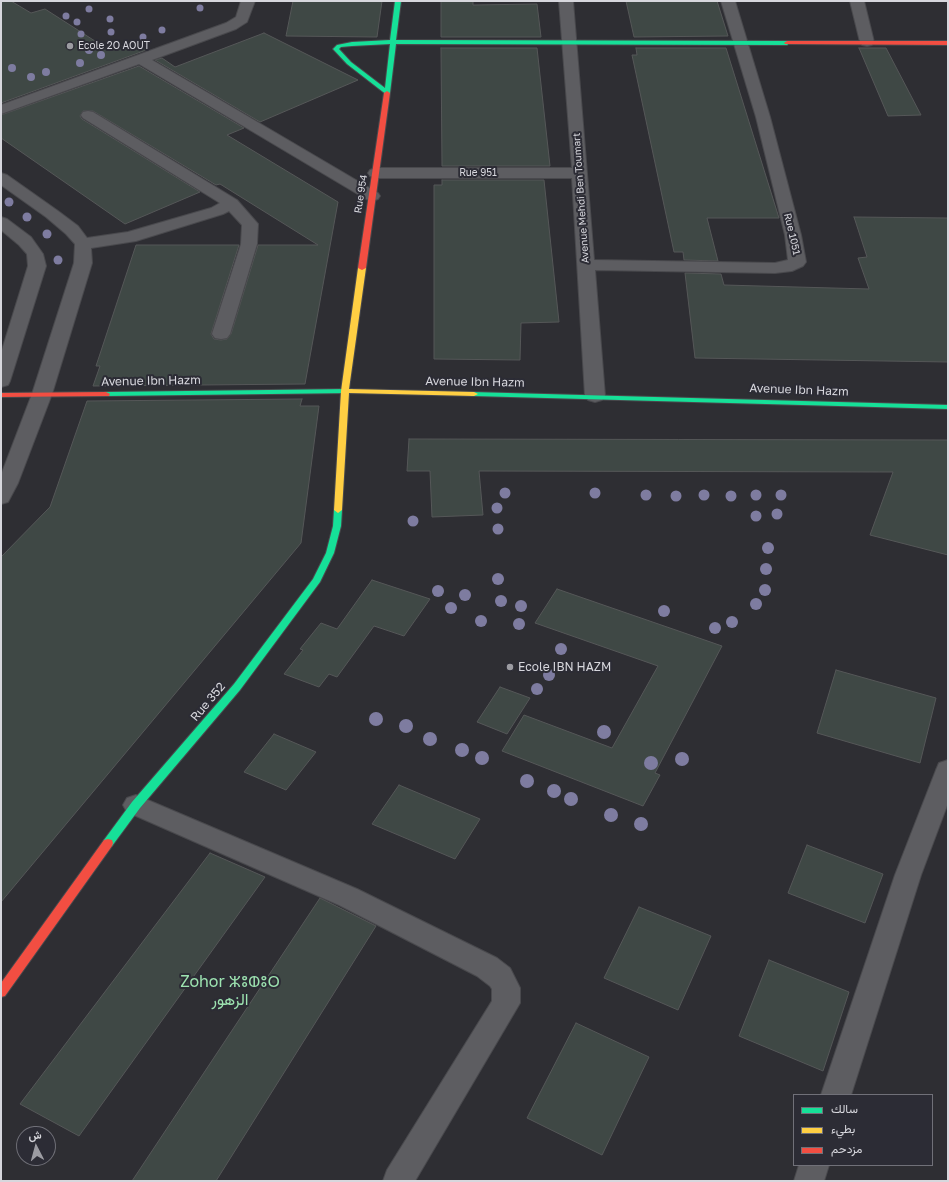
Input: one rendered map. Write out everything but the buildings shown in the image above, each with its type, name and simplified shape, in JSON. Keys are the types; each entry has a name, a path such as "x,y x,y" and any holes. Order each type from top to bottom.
{"street":[{"path":"1,110 142,60 238,23 242,19 248,1"},
{"name":"Rue 954","path":"346,391 394,42 398,1"},
{"name":"Avenue Mehdi Ben Toumart","path":"566,1 580,173 595,396"},
{"name":"Rue 1051","path":"586,265 775,268 786,267 797,262 794,242 763,116 739,42 728,1"},
{"path":"857,1 867,42"},
{"path":"387,93 349,63 337,52 336,49 339,46 352,44 394,42 569,41 948,43"},
{"path":"142,60 372,196"},
{"path":"88,115 231,203 250,224 251,234 221,334"},
{"name":"Rue 951","path":"376,173 580,173"},
{"path":"1,178 72,230 83,244 83,263 42,394 8,483 1,497"},
{"path":"83,244 130,237 217,211 231,203"},
{"path":"1,222 25,241 35,254 36,266 34,279 1,381"},
{"name":"Avenue Ibn Hazm","path":"1,394 346,391 595,396 948,407"},
{"name":"Rue 352","path":"1,992 136,805 236,687 317,580 330,553 337,526 346,391"},
{"path":"836,1094 908,875 948,770"},
{"path":"136,805 355,900 487,967 500,977 506,988 506,1003 398,1181"},
{"path":"809,1181 814,1166"}],"traffic: fast":[{"path":"387,93 398,1"},
{"path":"387,93 349,63 336,49 339,46 352,44 394,42 787,43"},
{"path":"106,394 349,391"},
{"path":"474,394 948,407"},
{"path":"108,843 136,805 237,687 317,580 330,553 337,526 338,510"}],"traffic: slow":[{"path":"338,510 345,391 362,268"},
{"path":"349,391 474,394"}],"traffic: jam":[{"path":"787,43 948,43"},
{"path":"362,268 387,93"},
{"path":"1,395 106,394"},
{"path":"1,992 108,843"}],"place":[{"name":"Ecole 2O AOUT","path":"70,46"},
{"name":"Ecole IBN HAZM","path":"510,667"}],"district":[{"name":"Zohor ⵣⵓⵀⵓⵔ الزهور","path":"230,991"}]}
